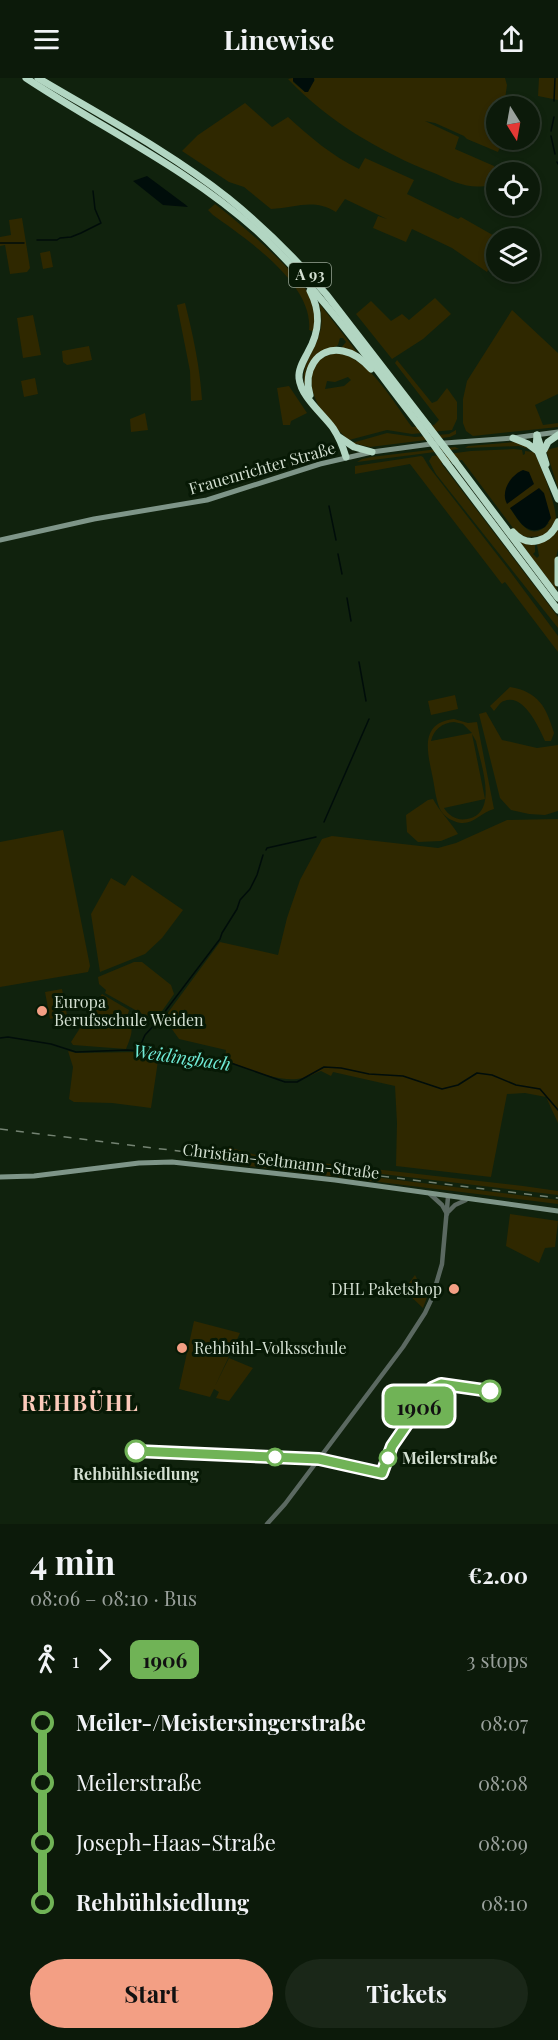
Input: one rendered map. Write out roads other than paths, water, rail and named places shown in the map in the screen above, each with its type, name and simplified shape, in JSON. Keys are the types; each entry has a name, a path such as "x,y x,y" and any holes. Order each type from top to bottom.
{"highway":[{"name":"A 93","path":"26,78 99,125 191,179 256,231 303,278 420,426 558,610"},
{"name":"A 93","path":"38,78 201,178 261,226 326,294 558,598"},
{"path":"303,278 315,301 319,325 299,377 303,391 339,437 346,457"},
{"path":"311,400 307,374 317,358 332,350 344,351 361,360 393,392"},
{"path":"542,454 546,444 558,433"},
{"path":"537,435 536,443 558,499"},
{"path":"339,437 354,447 372,452"},
{"path":"513,438 528,444 542,454"},
{"path":"492,511 517,537 527,541 540,541 548,537 558,522"},
{"path":"558,560 556,572 558,584"}],"main road":[{"name":"Frauenrichter Straße","path":"0,540 94,519 207,500 346,457 372,452 558,433"},
{"name":"Christian-Seltmann-Straße","path":"0,1176 34,1176 139,1163 172,1162 335,1180 558,1212"}],"street":[{"path":"430,1194 442,1205 447,1214"},
{"path":"267,1524 285,1504 403,1347 425,1313 442,1264 448,1197"},
{"path":"447,1214 454,1205 466,1200"}],"waterway":[{"path":"554,101 555,78"},
{"path":"551,131 554,117"},
{"path":"551,136 555,154"},
{"path":"37,240 71,237 101,223 95,209 93,191"},
{"path":"0,243 24,243"},
{"path":"329,506 336,540"},
{"path":"338,554 342,574"},
{"path":"347,598 351,621"},
{"path":"359,662 366,701"},
{"path":"324,822 369,719"},
{"path":"266,850 316,837"},
{"path":"138,1051 145,1035 220,939 240,900 250,889 263,855"},
{"name":"Weidingbach","path":"0,1038 8,1037 51,1044 76,1052 127,1050 183,1054 228,1062 285,1082 297,1082 324,1067 369,1074 403,1076 442,1089 458,1085 477,1073 492,1075 516,1085 540,1089 558,1110"}],"railway":[{"path":"0,1129 558,1198"}],"place":[{"name":"Europa Berufsschule Weiden","path":"42,1011"},
{"name":"DHL Paketshop","path":"454,1289"},
{"name":"Rehbühl-Volksschule","path":"182,1348"},
{"name":"Rehbühlsiedlung","path":"136,1451"},
{"name":"Meilerstraße","path":"388,1458"}],"district":[{"name":"REHBÜHL","path":"80,1403"}]}
